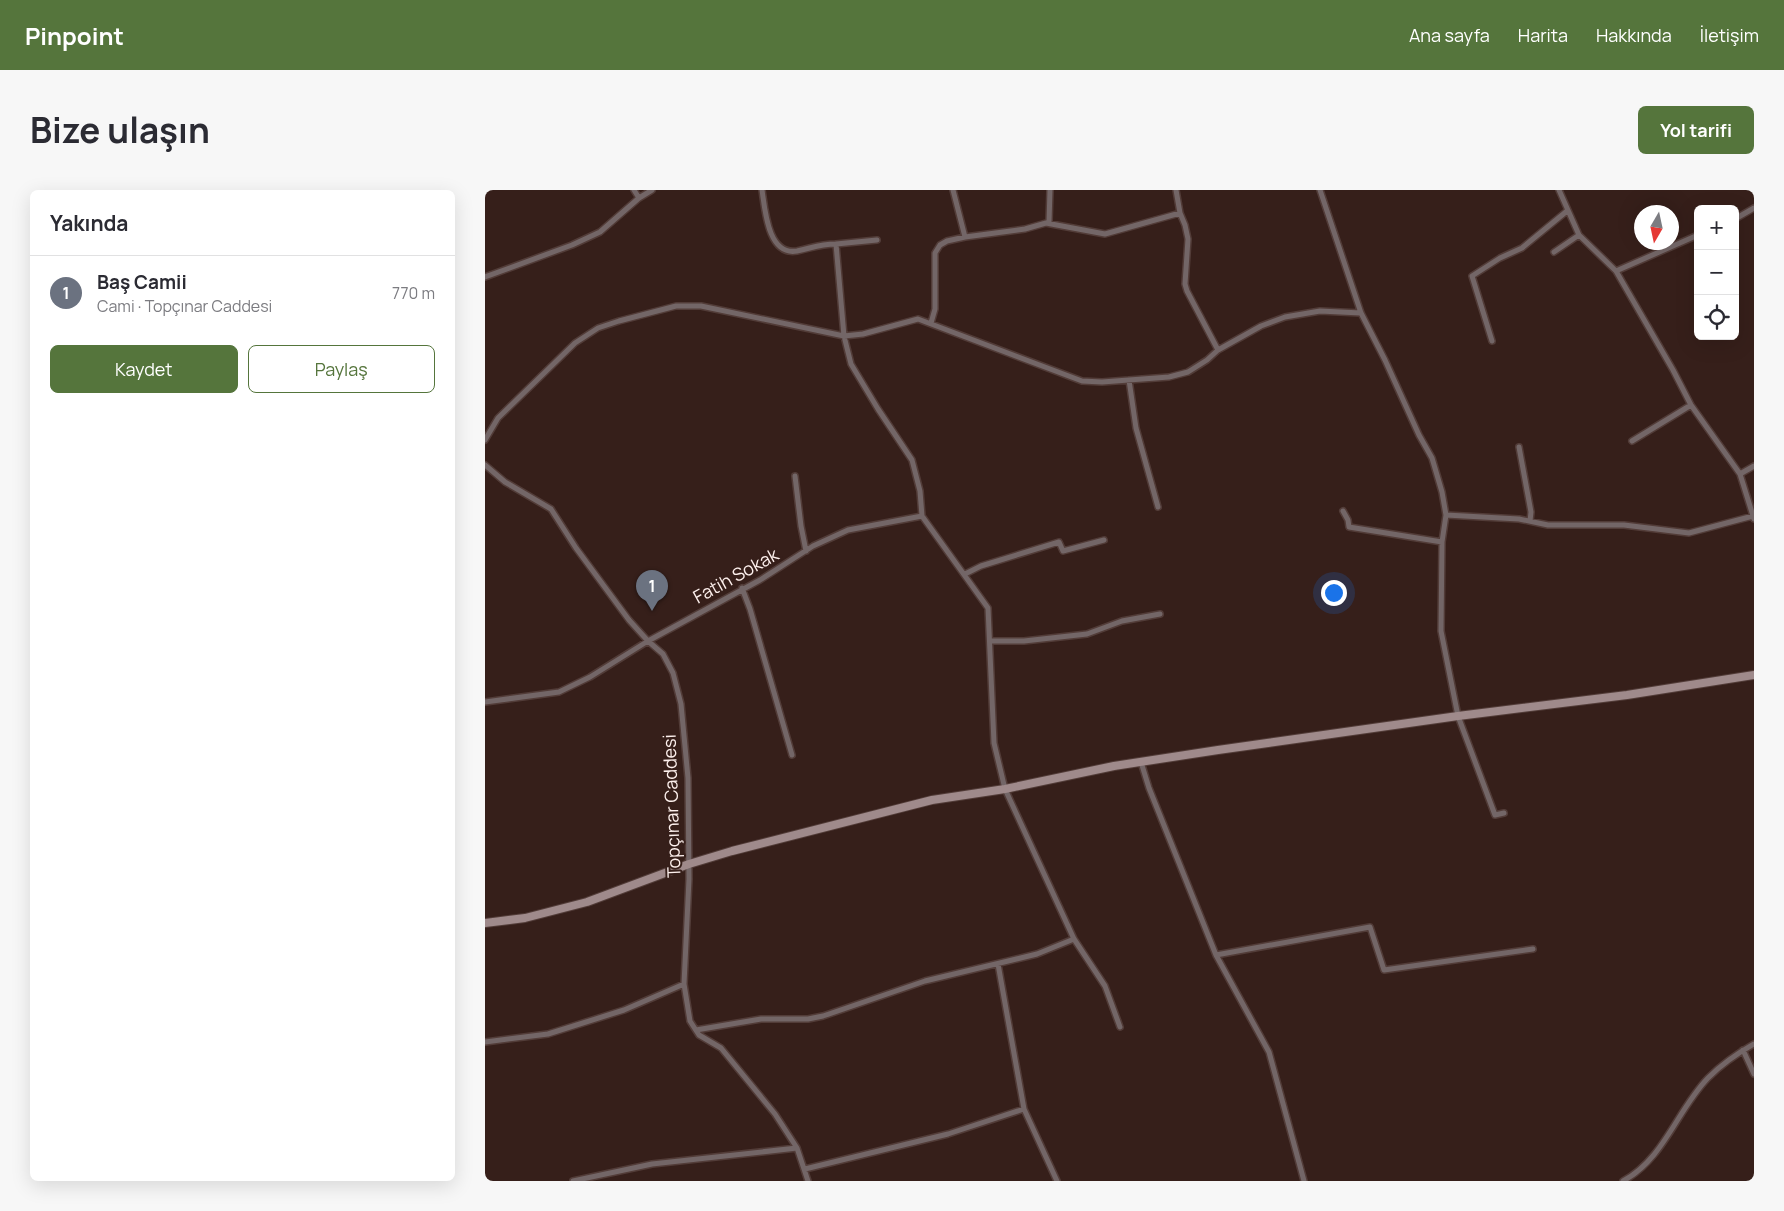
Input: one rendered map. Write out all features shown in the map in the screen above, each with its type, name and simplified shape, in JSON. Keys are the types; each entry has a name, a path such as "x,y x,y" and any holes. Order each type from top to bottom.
{"street":[{"path":"635,190 639,198"},
{"path":"485,277 572,245 600,232 639,198 652,190"},
{"path":"762,190 766,219 775,243 785,250 795,251 821,244 877,240"},
{"path":"953,190 965,237"},
{"path":"1049,222 1050,190"},
{"path":"1176,190 1180,213 1188,239 1185,284 1218,350"},
{"path":"1320,190 1361,313 1419,435 1432,458 1442,492 1446,515 1443,542 1441,631 1458,716 1495,815 1504,813"},
{"path":"1446,515 1530,521 1548,525 1624,525 1689,533 1753,518 1740,474 1691,404 1616,271 1579,235 1559,190"},
{"path":"1739,217 1754,208"},
{"path":"1492,341 1472,276 1500,258 1522,248 1567,211"},
{"path":"931,323 935,309 935,253 940,245 947,241 1025,229 1049,222 1105,234 1180,213"},
{"path":"1554,252 1579,235"},
{"path":"1616,271 1694,237"},
{"path":"835,244 844,336 851,364 878,410 912,460 920,491 922,516 988,608 994,743 996,758 1005,789 1074,939 1105,986 1119,1027"},
{"path":"485,440 498,418 575,343 598,328 676,306 701,306 844,336 863,334 918,319 1083,381 1102,382 1169,377 1188,372 1207,360 1218,350 1261,326 1285,318 1320,311 1361,313"},
{"path":"1129,380 1136,428 1158,507"},
{"path":"1632,441 1691,404"},
{"path":"1519,447 1531,512 1530,521"},
{"name":"Topçınar Caddesi","path":"485,465 505,482 551,509 629,620 663,654 673,673 681,704 689,778 689,864 684,984 690,1021 696,1030"},
{"path":"1740,474 1754,466"},
{"path":"795,476 806,551"},
{"path":"1343,511 1348,520 1349,527 1443,542"},
{"name":"Fatih Sokak","path":"485,702 559,692 590,677 648,641 784,566 806,551 848,530 922,516"},
{"path":"965,574 989,563 1059,542 1063,551 1104,540"},
{"path":"742,588 750,609 792,755"},
{"path":"990,641 1024,641 1087,634 1122,621 1160,614"},
{"path":"485,923 525,918 587,902 689,864 817,828 923,802 1005,789 1141,762 1754,675"},
{"path":"1141,762 1149,788 1216,955 1269,1052 1304,1181"},
{"path":"1216,955 1370,927 1384,970 1533,949"},
{"path":"808,1181 797,1148 775,1114 721,1048 699,1035 696,1030 761,1019 808,1019 823,1016 925,981 1037,954 1074,939"},
{"path":"998,964 1024,1109 1057,1181"},
{"path":"485,1042 547,1034 624,1010 684,984"},
{"path":"1625,1181 1648,1163 1707,1079 1743,1050 1754,1044"},
{"path":"1743,1050 1754,1074"},
{"path":"805,1169 947,1134 1024,1109"},
{"path":"573,1181 652,1164 797,1148"}],"place":[{"name":"Baş Camii","path":"652,611"}]}
